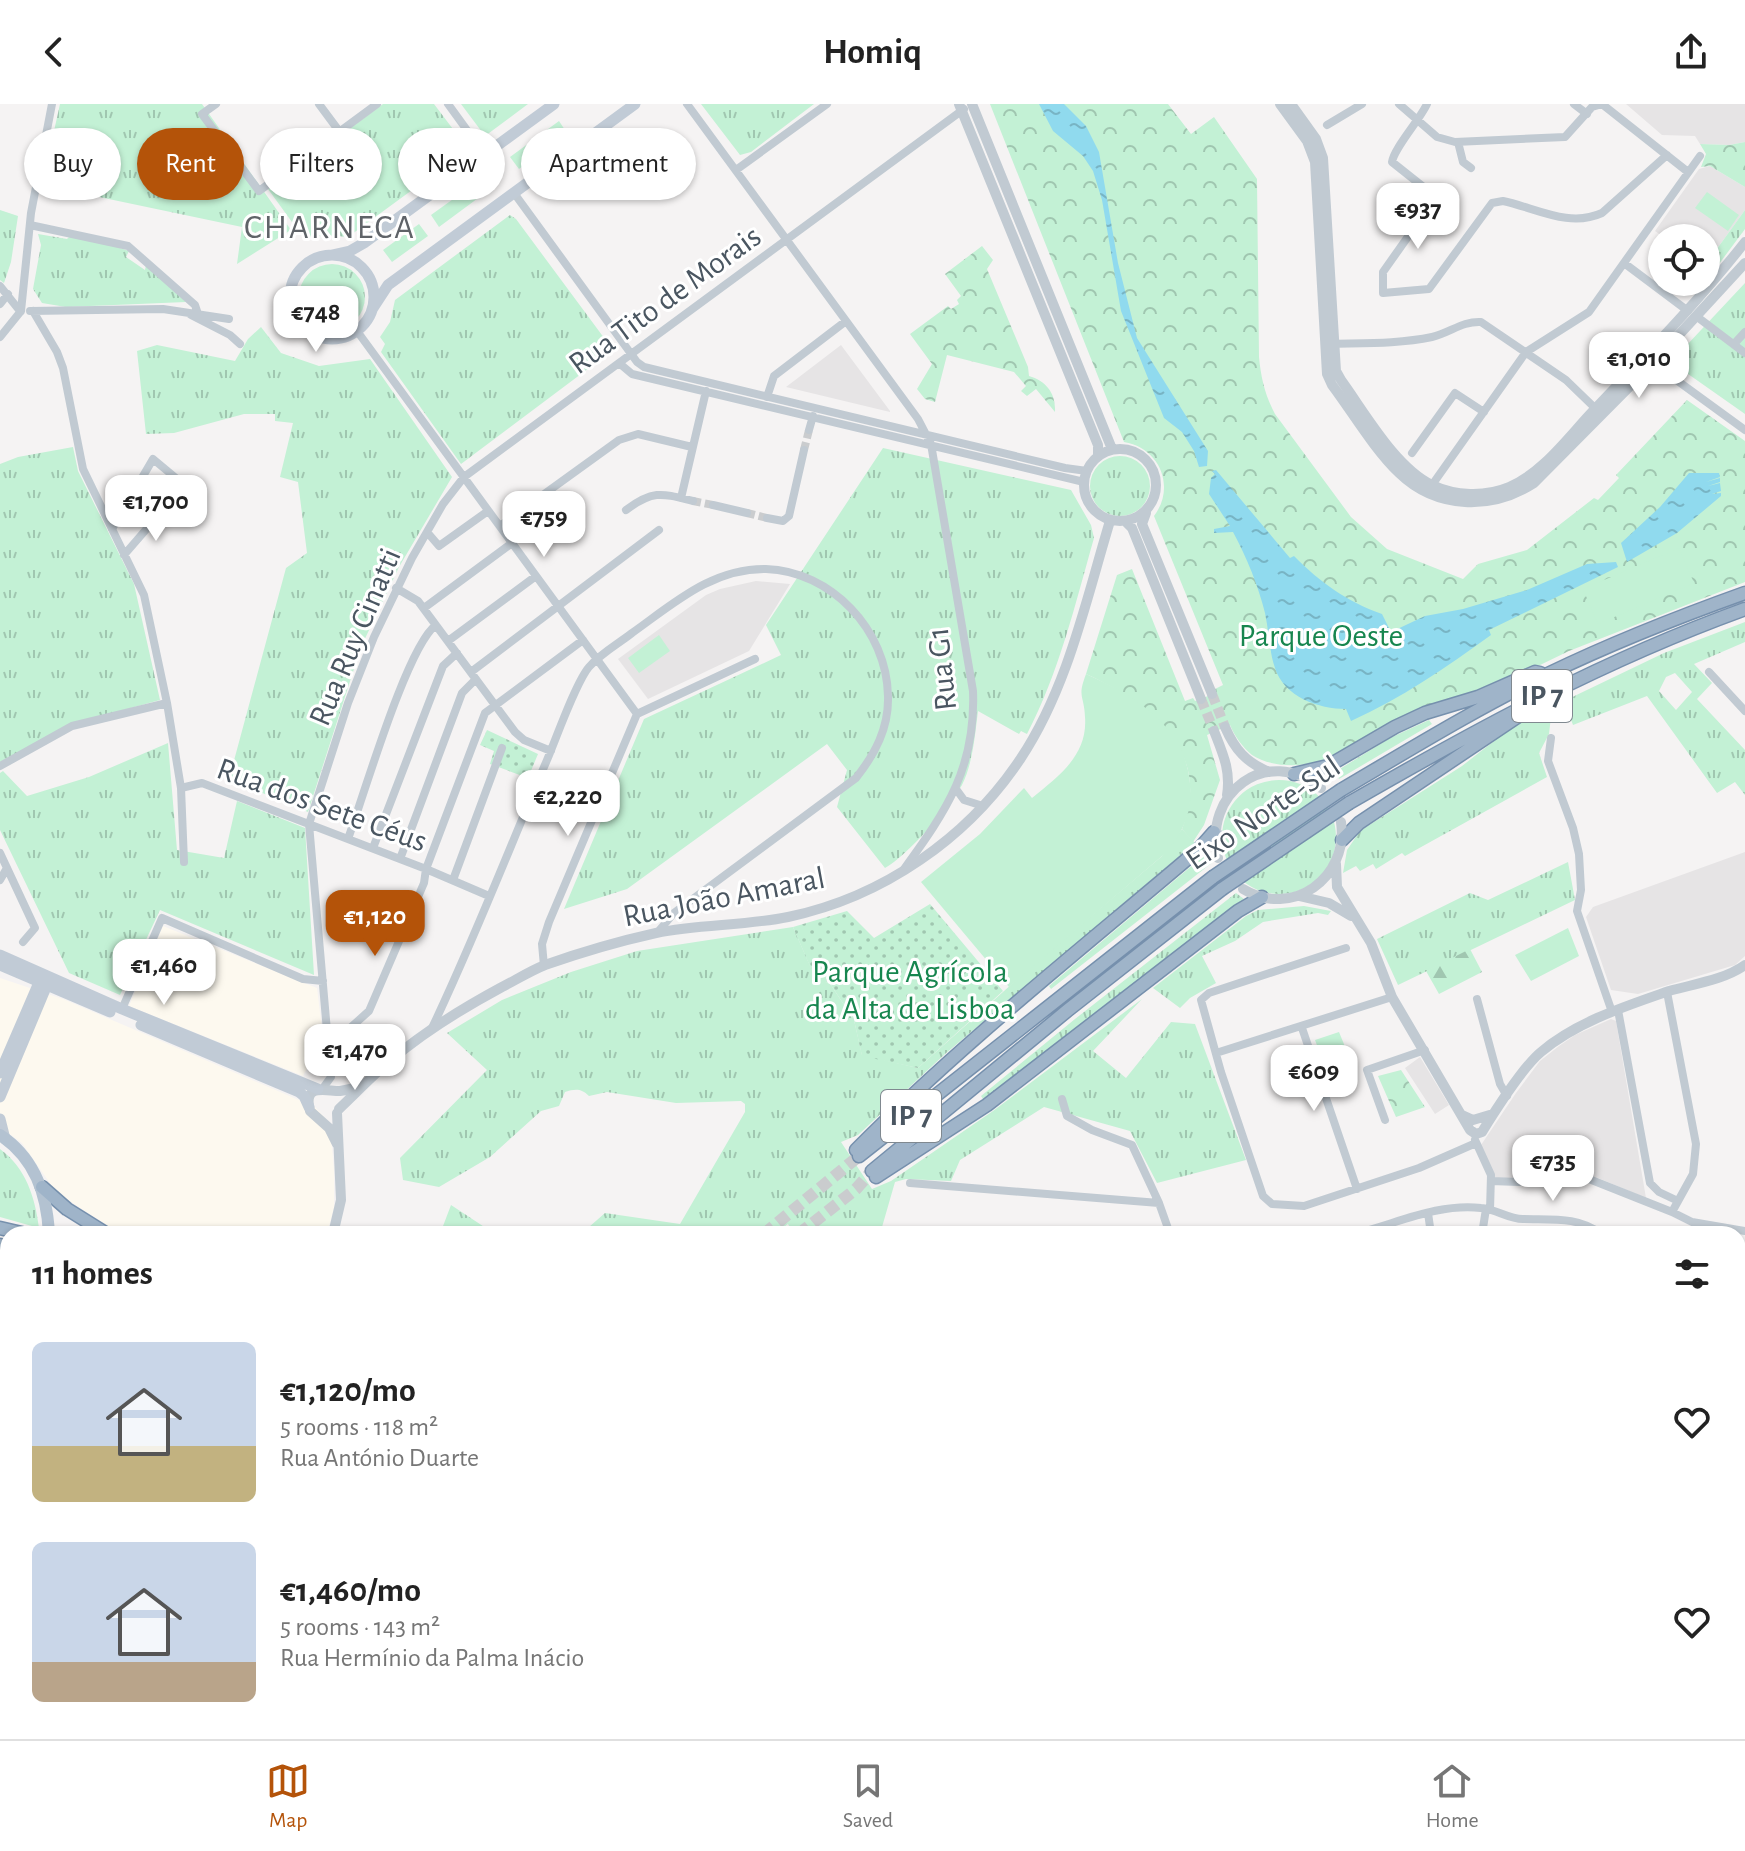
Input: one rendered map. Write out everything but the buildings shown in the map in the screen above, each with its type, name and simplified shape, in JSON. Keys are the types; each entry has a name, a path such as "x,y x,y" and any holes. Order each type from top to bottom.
{"highway":[{"name":"Eixo Norte-Sul","path":"1214,832 1199,849 909,1096 857,1153 963,1075 1213,877 1341,790 1438,732 1547,674 1666,622 1745,593"},
{"name":"Eixo Norte-Sul","path":"1262,897 1238,911 987,1105 874,1174 973,1087 1222,889 1349,803 1562,686 1666,637 1745,609"},
{"path":"1294,774 1328,766 1425,713 1478,697 1535,672 1547,674"},
{"path":"1342,840 1359,823 1562,686"},
{"path":"42,1187 67,1209 94,1226"}],"main road":[{"path":"505,140 554,104"},
{"path":"423,200 364,243 350,251 314,259 296,274 290,291 292,309 305,329 321,337 338,339 357,331 368,319 388,285 635,104"},
{"path":"332,255 349,258 364,269 374,291 373,308"},
{"path":"0,955 45,979 299,1092 309,1107"},
{"path":"0,965 45,979 324,1089"},
{"path":"0,1073 45,979"},
{"path":"0,1097 45,979"},
{"path":"0,1119 3,1137 20,1153 42,1187 49,1226"}],"street":[{"path":"0,337 21,311 30,225 52,104"},
{"path":"216,104 202,114 260,190"},
{"path":"319,104 337,128"},
{"path":"343,128 377,104"},
{"path":"448,104 465,128"},
{"path":"687,104 918,419 929,440"},
{"path":"736,170 827,104"},
{"path":"972,104 1112,449"},
{"name":"Rua Tito de Morais","path":"464,477 787,240 960,108 972,104"},
{"path":"1280,104 1293,108 1315,162 1329,344 1341,380 1401,462 1432,485 1458,493 1476,494 1508,488 1533,473 1653,363 1745,242"},
{"path":"1327,125 1362,104"},
{"path":"1400,104 1443,140 1458,142 1565,137 1596,105 1608,106 1688,172"},
{"path":"1427,104 1419,121 1394,154 1392,162 1436,197 1383,272 1383,293 1422,291 1433,284 1492,203 1503,201 1573,220 1593,217 1602,213 1667,155"},
{"path":"1574,104 1587,114"},
{"path":"960,108 1096,440 1098,456"},
{"path":"1458,142 1463,162 1471,168"},
{"path":"1432,485 1526,352 1589,312 1700,156"},
{"path":"514,193 631,354 644,367 929,440"},
{"path":"30,225 135,250 195,305 198,314"},
{"path":"1624,263 1745,353"},
{"path":"1329,344 1324,361 1332,385 1390,463 1417,487 1444,499 1477,503 1494,501 1521,492 1546,473 1598,411 1745,263"},
{"path":"0,286 21,311"},
{"path":"0,304 8,294"},
{"path":"21,311 163,309 229,319"},
{"path":"33,311 63,368 83,469 144,595 181,788 184,862"},
{"path":"183,311 230,335 240,344"},
{"path":"767,397 774,376 846,321"},
{"path":"1329,344 1427,338 1471,321 1488,326 1566,380 1598,411"},
{"path":"357,331 637,714"},
{"path":"1734,344 1745,332"},
{"path":"619,363 632,374 1085,476"},
{"path":"1653,363 1745,430"},
{"path":"681,498 706,391"},
{"path":"1412,453 1455,393 1484,412"},
{"path":"809,430 813,416"},
{"path":"500,526 619,440 638,434 692,447"},
{"name":"Rua G1","path":"901,872 938,822 956,789 968,755 974,712 973,691 929,440"},
{"path":"1126,522 1132,528 1206,696 1142,524 1155,499 1157,483 1153,468 1142,456 1128,449 1112,449 1098,456 1085,476 1085,495 1090,506 1110,521 1126,522 1146,513"},
{"path":"767,518 783,521 789,516 804,450"},
{"path":"112,529 153,459 183,484"},
{"name":"Rua Ruy Cinatti","path":"309,824 352,692 396,588 427,532 464,477"},
{"path":"626,510 649,495 660,493 693,501"},
{"path":"713,505 747,513"},
{"path":"124,555 163,510"},
{"path":"427,532 439,546 488,511"},
{"name":"Rua João Amaral","path":"338,1111 354,1097 360,1086 432,1028 544,966 657,933 788,917 854,896 901,872 936,849 983,806 1022,757 1052,702 1110,521"},
{"path":"400,859 462,693 474,676 558,606 659,530"},
{"path":"424,608 512,543"},
{"path":"432,1028 584,675 597,659 698,586 733,572 783,571 817,582 847,603 871,634 885,673 888,695 883,733 872,756 856,778 674,913 657,933"},
{"path":"448,641 536,576"},
{"path":"396,588 416,598 520,737 551,751"},
{"path":"348,839 396,699 424,636 436,625"},
{"path":"329,1047 369,1011 424,883 426,869 482,719 495,705 583,640"},
{"path":"373,848 443,666 457,653"},
{"path":"544,966 542,944 549,922 637,714 755,659"},
{"path":"1709,672 1745,711"},
{"path":"0,766 72,726 167,703"},
{"path":"1225,727 1233,746 1249,763 1269,772 1294,774 1321,788"},
{"path":"1214,731 1230,779 1214,832 1218,858"},
{"path":"1551,738 1548,761 1573,828 1579,854 1581,890 1577,911 1615,1011 1650,1183 1659,1192 1678,1201"},
{"path":"453,880 502,748"},
{"path":"1227,797 1246,780 1269,772"},
{"name":"Rua dos Sete Céus","path":"181,788 202,783 489,896"},
{"path":"956,789 964,800 983,806"},
{"path":"1341,822 1342,840 1336,864 1337,887 1372,944 1392,997 1462,1115 1476,1129 1491,1181 1484,1226"},
{"path":"309,824 331,1077 324,1089 309,1098 309,1107 329,1128 337,1146"},
{"path":"0,853 35,928 23,942"},
{"path":"1243,889 1275,900 1299,896 1321,884 1336,864"},
{"path":"0,880 7,868"},
{"path":"1299,896 1329,903 1353,917"},
{"path":"122,1009 162,918 303,979 323,981"},
{"path":"1346,948 1204,996 1201,1005 1263,1196 1278,1205 1304,1206 1448,1157 1493,1114 1541,1052 1588,1022 1667,992 1729,974 1745,965"},
{"path":"1667,992 1696,1144 1693,1174 1672,1212"},
{"path":"1216,1053 1392,997"},
{"path":"1477,999 1507,1096"},
{"path":"1302,1028 1357,1189"},
{"path":"1385,1120 1367,1070 1425,1050"},
{"path":"1497,1071 1515,1084"},
{"path":"324,1089 343,1091 360,1086"},
{"path":"324,1089 340,1100 337,1146 341,1200 335,1226"},
{"path":"1062,1099 1067,1116 1092,1130 1132,1145 1167,1226"},
{"path":"317,1117 325,1119 338,1111"},
{"path":"1491,1181 1519,1182 1553,1171 1584,1177 1692,1222 1716,1226"},
{"path":"910,1183 1159,1203"},
{"path":"1382,1226 1448,1209 1488,1209 1518,1219 1575,1221 1588,1226"},
{"path":"1428,1213 1430,1226"}],"shaded area":[{"path":"1626,104 1745,104 1745,142 1700,144 1695,136 1662,135"},
{"path":"1710,166 1745,187 1745,210 1720,245 1720,224 1660,224 1699,169"},
{"path":"841,345 890,411 890,412 786,387"},
{"path":"756,581 790,584 749,651 648,699 618,659 706,595"},
{"path":"1745,852 1745,956 1735,965 1638,994 1611,990 1586,917 1593,907"},
{"path":"163,926 317,988 323,1037 303,1076 129,1006"},
{"path":"0,978 63,999 315,1107 330,1123 334,1207 329,1226 108,1226 56,1192 22,1143 0,1127"},
{"path":"1611,1019 1616,1021 1646,1198 1598,1178 1544,1161 1517,1178 1495,1179 1481,1145 1516,1093 1540,1061 1559,1046"},
{"path":"1420,1057 1449,1105 1435,1114 1405,1068"}],"green space":[{"path":"60,104 202,104 219,128 137,128 137,200 244,200 244,163 260,186 260,200 270,200 291,230 237,264 242,227 113,200 121,200 121,128 55,128"},
{"path":"383,104 434,104 452,128 398,128 398,200 348,237 325,235 305,240 276,200 382,200 382,128 351,128"},
{"path":"461,104 528,104 496,128 479,128"},
{"path":"701,104 814,104 751,152 740,155"},
{"name":"Parque Oeste","path":"990,104 1168,104 1191,134 1214,117 1257,179 1259,357 1269,400 1275,414 1351,517 1387,549 1463,579 1478,564 1527,550 1594,498 1598,500 1619,478 1616,475 1687,400 1745,441 1745,582 1569,651 1488,690 1407,714 1347,747 1329,762 1327,758 1310,764 1289,765 1260,759 1245,749 1230,725 1207,735 1220,780 1204,825 1193,842 1182,829 1189,801 1189,776 1182,753 1170,733 1132,699 1086,674 1117,575 1132,569 1185,701 1193,698 1195,701 1216,693 1215,689 1223,685 1154,516 1164,493 1161,470 1147,452 1124,442"},
{"path":"559,121 564,128 549,128"},
{"path":"1745,142 1745,187 1710,166 1701,167 1706,154 1700,144"},
{"path":"521,149 521,168 519,169 510,157"},
{"path":"1707,192 1739,215 1728,231 1695,208"},
{"path":"452,200 475,200 439,227 431,215"},
{"path":"0,210 18,216 11,262 4,283 0,280"},
{"path":"1745,210 1745,229 1720,263 1720,245"},
{"path":"510,215 613,350 461,464 381,352 385,344 380,337 390,322 395,300"},
{"path":"419,224 428,236 392,262 383,250"},
{"path":"38,234 67,239 71,235 86,237 129,251 126,257 145,270 146,265 186,302 66,307 42,303 33,289 41,245"},
{"path":"982,246 993,260 987,269 1029,376 1049,389 1055,412 1036,389 1027,396 1021,391 1026,386 1014,372 947,355 935,402 925,399 917,389 932,364 910,334 948,306 951,309 959,304 957,300 961,296 945,274"},
{"path":"332,264 355,274 365,297 355,320 332,330 309,320 299,297 309,274"},
{"path":"1745,283 1745,414 1671,362"},
{"path":"261,327 281,353 319,366 370,359 452,477 399,567 361,647 308,812 229,779 286,568 307,553 298,482 280,477 293,423 275,421 275,414 244,414 174,433 146,434 137,351 157,345 235,361 248,339"},
{"path":"73,447 78,471 134,584 160,700 72,724 0,762 0,464 18,457"},
{"path":"883,448 1071,490 1091,525 1094,538 1065,638 1027,734 1021,731 1019,734 978,711 971,758 962,785 927,830 885,868 837,807 847,770 827,744 627,889 564,909 644,719 781,655 766,625"},
{"path":"1120,456 1132,458 1141,465 1148,474 1148,498 1141,507 1132,514 1120,516 1108,514 1099,507 1092,498 1090,486 1092,474 1099,465 1108,458"},
{"path":"1679,548 1694,583 1598,624 1583,589"},
{"path":"1745,622 1745,642 1694,664 1712,683 1697,699 1745,750 1745,795 1735,782 1717,793 1647,696 1573,725 1564,701 1664,653","holes":["1675,673 1692,692 1676,710 1659,691 1666,677"]},
{"path":"659,635 670,651 639,673 628,658"},
{"path":"1086,674 1132,698 1171,733 1174,732 1190,781 1188,813 1174,843 1161,857 1009,987 921,882 980,834 1024,788 1032,798 1070,764 1082,743 1085,730 1081,692"},
{"path":"1552,708 1549,734 1539,753 1547,777 1405,856 1402,853 1376,869 1373,864 1360,871 1356,866 1343,873 1347,850 1360,831 1462,766 1512,727"},
{"path":"1429,720 1432,724 1339,779 1335,772 1390,738"},
{"path":"487,730 538,754 528,778 490,764 494,751 480,745"},
{"path":"168,743 177,850 224,858 237,801 305,828 314,975 160,910 120,995 69,973 0,830 0,773 3,771 27,796 89,777"},
{"path":"1279,780 1301,785 1319,797 1331,815 1336,837 1331,859 1319,877 1301,889 1279,894 1257,889 1239,877 1227,859 1222,837 1227,815 1239,797 1257,785"},
{"path":"1182,829 1195,843 945,1054 858,1135 841,1142 872,1189 891,1181 993,1111 1142,999 1093,1051 1126,1078 1171,1022 1195,1024 1246,1160 1157,1183 1130,1131 1044,1107 960,1160 951,1181 906,1179 895,1182 882,1226 590,1226 605,1213 680,1224 745,1112 745,1104 741,1101 676,1103 607,1092 589,1096 575,1090 565,1092 559,1106 541,1111 490,1157 439,1187 403,1180 400,1158 487,1070 447,1033 502,1000 571,972 637,951 793,927 818,984 829,982 854,1020 862,1055 918,1068 1161,857"},
{"path":"1207,853 1213,862 1051,989 1049,986"},
{"path":"1568,862 1575,900 1398,985 1377,939 1470,893 1488,900"},
{"path":"1236,893 1244,899 1082,1027 983,1099 981,1096 1075,1019"},
{"name":"Parque Agrícola da Alta de Lisboa","path":"930,904 1003,991 918,1068 862,1056 854,1020 829,982 818,985 793,927 847,911 874,938"},
{"path":"1304,906 1331,911 1328,915 1318,913 1263,922 1235,941 1202,956 1216,983 1190,998 1180,1008 1153,988 1246,916 1258,910"},
{"path":"1568,928 1579,956 1531,981 1515,955"},
{"path":"1470,949 1482,972 1439,994 1426,971"},
{"path":"1339,1032 1355,1071 1329,1077 1315,1040"},
{"path":"1401,1070 1425,1107 1396,1117 1378,1076"},
{"path":"0,1149 23,1174 35,1205 39,1226 0,1217"},
{"path":"451,1205 483,1226 443,1226"}],"water":[{"path":"1039,104 1064,104 1086,126 1099,152 1118,263 1137,338 1208,451 1207,466 1199,467 1194,451 1182,432 1164,418 1121,311 1102,200 1093,171 1083,156 1053,131"},
{"path":"1216,470 1290,558 1294,556 1345,597 1382,614 1391,632 1425,616 1463,609 1527,590 1587,564 1616,562 1618,567 1489,630 1491,635 1440,671 1351,721 1346,709 1314,704 1294,694 1280,678 1273,661 1262,603 1247,562 1233,532 1214,533 1214,529 1230,526 1209,494 1211,478 1215,474 1212,471"},
{"path":"1689,473 1719,473 1720,477 1706,482 1720,478 1720,482 1708,486 1720,483 1721,491 1712,494 1721,493 1721,496 1677,533 1627,562 1621,543 1660,507"}],"tunnel":[{"path":"804,450 809,430"},
{"path":"693,501 713,505"},
{"path":"747,513 767,518"},
{"path":"1212,694 1225,727"},
{"path":"1201,699 1214,731"},
{"path":"774,1226 859,1156"},
{"path":"809,1226 856,1189 872,1171"}],"district":[{"name":"CHARNECA","path":"330,228"}]}
